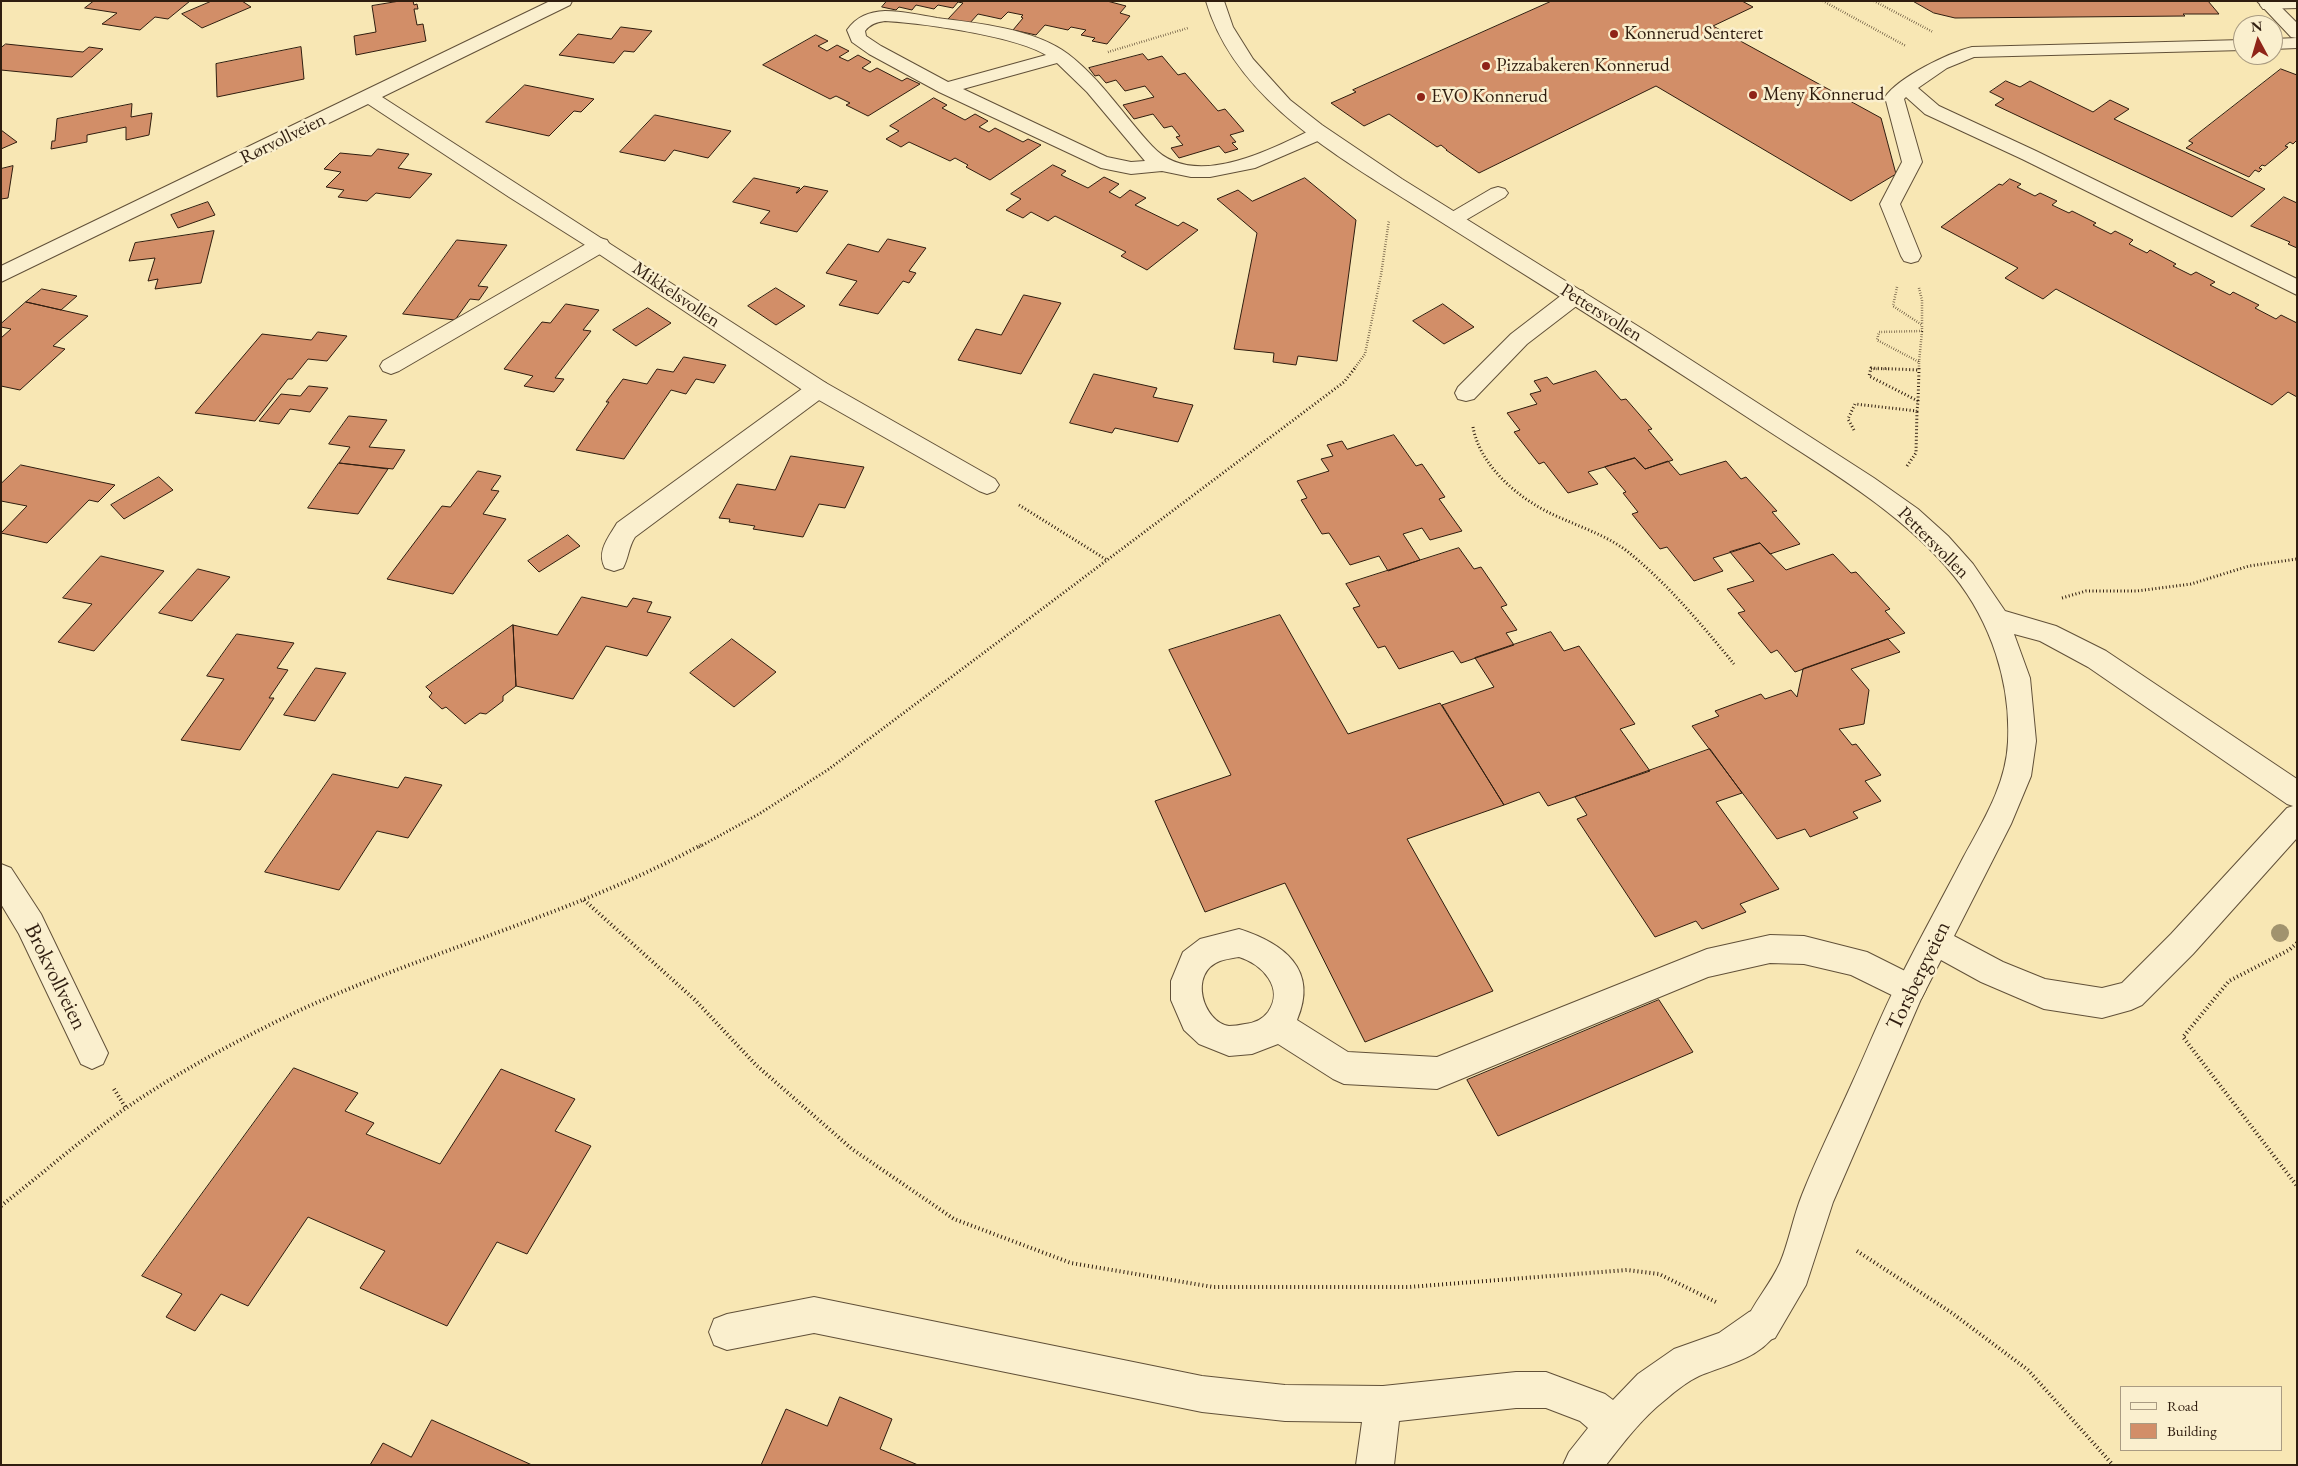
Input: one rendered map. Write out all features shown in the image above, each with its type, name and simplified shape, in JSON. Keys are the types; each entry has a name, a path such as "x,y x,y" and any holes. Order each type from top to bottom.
{"street":[{"name":"Rørvollveien","path":"1,275 564,1"},
{"name":"Pettersvollen","path":"1216,1 1224,25 1243,58 1275,95 1320,134 1411,195 1574,296 1859,479 1909,515 1964,571 1996,619"},
{"path":"2267,3 2297,3"},
{"path":"2267,3 2297,34"},
{"path":"1163,164 1131,168 1101,162 946,88 875,50 858,38 856,34 859,26 869,18 874,17 903,18 1024,40 1043,46 1063,59 1109,106 1144,150 1163,164 1191,172 1219,171 1280,152 1320,134"},
{"path":"2283,44 2297,43"},
{"path":"1911,256 1890,204 1912,162 1894,97 1941,64 1972,52 2233,44"},
{"path":"946,88 1063,59"},
{"path":"1906,88 1932,110 2029,155 2297,288"},
{"name":"Mikkelsvollen","path":"370,97 516,193 600,245 818,389 987,485"},
{"path":"1452,220 1498,193"},
{"path":"391,366 600,245"},
{"path":"1466,393 1519,339 1574,296"},
{"path":"614,561 615,548 626,530 818,389"},
{"path":"1996,619 2048,633 2097,659 2297,796"},
{"name":"Torsbergveien","path":"1762,1325 1794,1273 1817,1200 1910,989 2001,815 2016,776 2022,741 2020,698 2017,678 1996,619"},
{"path":"1936,942 1992,972 2044,994 2102,1003 2131,995 2182,944 2297,817"},
{"name":"Brokvollveien","path":"1,877 30,924 92,1052"},
{"path":"1278,1025 1344,1068 1436,1073 1707,963 1770,949 1804,950 1851,961 1867,966 1910,989"},
{"path":"728,1332 814,1315 1202,1394 1285,1403 1383,1404 1516,1390 1546,1390 1592,1407 1614,1425"},
{"path":"1582,1465 1614,1425 1651,1387 1687,1362 1729,1348 1762,1325"},
{"path":"1375,1465 1383,1404"}],"path":[{"path":"1823,1 1941,64"},
{"path":"1874,1 1972,52"},
{"path":"1063,59 1121,49 1190,27"},
{"path":"1,1206 126,1108 216,1052 297,1012 390,972 584,900 676,859 759,814 829,769 1344,382 1365,354 1374,314 1389,215"},
{"path":"1894,292 1893,306 1922,325"},
{"path":"1907,466 1916,453 1922,300"},
{"path":"1919,362 1877,340 1879,332 1922,331"},
{"path":"1918,400 1869,376 1871,368 1919,370"},
{"path":"1466,393 1478,446 1498,474 1514,490 1543,509 1592,530 1622,548 1673,592 1734,664"},
{"path":"1855,432 1848,419 1855,404 1917,411"},
{"path":"987,485 1107,560"},
{"path":"1996,619 2086,591 2137,591 2191,584 2249,566 2297,559"},
{"path":"584,900 695,1000 756,1065 852,1150 954,1219 1071,1263 1213,1287 1409,1287 1627,1270 1659,1274 1762,1325"},
{"path":"2297,943 2289,950 2229,981 2183,1037 2297,1186"},
{"path":"1857,1251 1952,1313 2028,1370 2113,1465"}],"building":[{"path":"94,1 190,1 168,19 155,17 140,30 102,24 117,13 85,8"},
{"path":"212,1 242,1 251,7 202,28 182,14"},
{"path":"400,1 413,1 414,5 417,4 418,9 414,9 417,25 423,24 426,41 356,55 354,36 376,32 372,6"},
{"path":"887,1 1107,1 1126,6 1120,13 1130,16 1107,44 1092,41 1095,38 1081,35 1086,30 1071,27 1068,30 1045,25 1036,35 1013,30 1023,18 1021,17 1023,15 1008,12 1001,19 978,14 969,24 948,19 963,3 958,2 953,8 938,5 934,9 916,5 912,10 899,7 896,10 882,7"},
{"path":"1552,1 1742,1 1753,7 1713,26 1881,118 1896,174 1851,201 1656,86 1479,173 1441,145 1437,147 1389,114 1364,126 1331,103 1356,92 1353,90"},
{"path":"1913,1 2208,1 2219,14 1955,18 1934,13"},
{"path":"621,27 652,31 634,52 624,51 614,63 559,55 578,34 611,39"},
{"path":"816,35 828,41 818,46 827,51 837,45 849,51 839,57 848,61 858,55 871,62 862,68 870,72 877,68 902,81 907,78 920,84 868,116 846,105 850,103 836,96 830,99 763,65"},
{"path":"6,44 83,52 89,47 103,49 72,77 1,70 1,48"},
{"path":"301,47 304,79 217,97 216,64"},
{"path":"1143,54 1148,60 1162,56 1178,75 1185,73 1218,111 1225,109 1244,131 1230,135 1236,142 1232,143 1238,149 1225,153 1219,146 1179,158 1171,148 1183,145 1176,137 1180,136 1172,126 1164,128 1153,114 1134,119 1123,105 1154,97 1145,86 1125,91 1116,80 1106,83 1099,75 1095,76 1089,68"},
{"path":"2281,69 2297,75 2297,140 2293,144 2290,142 2285,146 2288,147 2265,166 2262,165 2259,168 2262,169 2259,172 2255,170 2249,177 2186,148 2193,143 2189,141"},
{"path":"2006,81 2020,87 2030,81 2093,112 2110,100 2129,109 2114,119 2265,189 2232,217 1995,105 2004,99 1990,92"},
{"path":"525,85 594,99 581,112 574,111 549,136 486,122"},
{"path":"934,98 947,105 942,108 965,120 975,114 988,121 979,127 989,132 995,128 1023,142 1028,139 1041,145 990,180 966,167 968,165 955,158 950,161 909,142 901,147 886,139 899,131 890,126"},
{"path":"132,104 131,117 152,113 149,135 126,140 126,127 87,135 87,142 51,149 52,141 55,141 57,119"},
{"path":"655,115 731,131 708,158 674,150 665,161 620,152"},
{"path":"1,130 17,142 1,149"},
{"path":"378,149 409,154 398,168 432,174 410,198 376,193 367,201 338,197 344,190 326,187 341,172 324,169 340,153 371,156"},
{"path":"1053,165 1066,171 1061,175 1088,188 1104,177 1119,184 1109,192 1120,198 1130,190 1146,198 1135,205 1178,226 1183,222 1198,230 1147,270 1121,256 1126,252 1055,216 1048,221 1031,212 1023,218 1006,210 1021,199 1011,194"},
{"path":"13,166 8,198 1,199 1,169"},
{"path":"754,178 800,188 796,193 804,186 828,191 797,232 760,223 770,211 733,202"},
{"path":"1305,178 1356,220 1337,361 1298,356 1296,365 1273,362 1274,353 1234,349 1257,233 1217,199 1238,190 1252,201"},
{"path":"2010,179 2021,184 2017,187 2035,196 2040,193 2057,201 2052,205 2069,213 2072,211 2096,223 2093,225 2111,234 2115,231 2133,240 2129,244 2147,253 2150,250 2176,264 2173,266 2191,275 2196,272 2215,282 2210,285 2230,295 2233,292 2259,305 2255,308 2276,319 2281,315 2297,323 2297,397 2288,392 2272,405 2056,289 2043,299 2005,278 2018,268 1941,227 1999,184 2002,185"},
{"path":"2284,197 2297,203 2297,248 2288,244 2290,242 2251,226"},
{"path":"208,202 215,215 178,228 171,215"},
{"path":"214,231 201,283 155,289 158,279 148,281 155,258 129,261 135,243"},
{"path":"888,239 926,248 909,271 916,273 909,283 903,281 878,314 839,305 857,281 826,273 848,244 878,252"},
{"path":"457,240 507,245 478,286 488,287 479,300 470,299 455,320 403,314"},
{"path":"776,288 805,306 776,325 748,306"},
{"path":"42,289 77,296 61,310 26,302"},
{"path":"1024,295 1061,303 1021,374 958,360 976,329 1001,335"},
{"path":"26,302 88,316 53,346 65,349 20,390 1,386 1,338 11,329 1,327 1,324"},
{"path":"566,304 599,310 583,330 591,331 555,378 564,379 554,392 524,386 533,376 504,369 542,322 550,323"},
{"path":"1443,304 1474,327 1444,344 1413,321"},
{"path":"648,308 671,323 636,346 613,330"},
{"path":"318,332 347,336 327,361 308,359 292,379 288,379 255,421 195,413 262,334 311,340"},
{"path":"684,357 726,365 714,383 696,379 686,394 671,390 624,459 576,450 623,379 647,384 657,369 673,372"},
{"path":"1596,371 1621,400 1626,399 1652,429 1648,430 1673,460 1645,469 1635,458 1588,472 1598,484 1568,493 1544,462 1539,464 1514,432 1520,430 1507,413 1537,404 1530,394 1541,391 1534,381 1547,377 1553,384"},
{"path":"1094,374 1157,388 1153,397 1193,405 1178,442 1115,428 1112,433 1070,423"},
{"path":"309,386 328,388 310,412 290,409 279,424 259,421 281,394 300,396"},
{"path":"349,416 387,420 369,447 405,450 393,469 339,463 350,447 329,444"},
{"path":"1394,435 1416,466 1422,464 1445,497 1439,499 1462,531 1430,540 1422,528 1403,534 1420,560 1388,571 1379,556 1350,565 1329,533 1322,534 1301,500 1307,498 1297,481 1329,471 1321,459 1333,456 1327,445 1342,441 1347,449"},
{"path":"791,456 864,467 845,508 819,504 803,537 753,529 755,526 729,522 730,519 719,518 737,484 775,490"},
{"path":"1635,458 1645,469 1668,461 1680,475 1726,461 1741,479 1746,477 1777,511 1772,512 1800,544 1770,554 1760,543 1713,558 1723,571 1694,581 1667,547 1660,549 1632,514 1638,512 1623,493 1626,492 1605,467"},
{"path":"339,463 388,469 358,514 308,508"},
{"path":"21,465 115,485 98,502 89,500 47,543 1,533 27,506 1,501 1,484"},
{"path":"478,471 501,476 491,490 499,491 483,514 506,519 453,594 387,579 442,506 450,507"},
{"path":"159,477 173,490 124,519 111,505"},
{"path":"568,535 580,546 539,572 528,561"},
{"path":"1760,543 1786,570 1833,554 1851,573 1856,572 1890,609 1885,611 1905,633 1795,672 1777,650 1771,653 1738,613 1745,611 1727,589 1754,581 1730,552"},
{"path":"1459,548 1474,569 1481,567 1507,605 1501,607 1517,630 1506,633 1514,645 1461,663 1453,651 1399,669 1385,646 1378,648 1353,608 1360,606 1346,584"},
{"path":"101,556 164,571 94,651 58,642 92,604 63,598"},
{"path":"198,569 230,577 192,621 159,613"},
{"path":"582,597 627,607 633,598 652,602 647,612 671,617 647,656 606,646 573,699 516,686 513,625 557,635"},
{"path":"1280,615 1348,734 1440,703 1504,805 1407,839 1493,991 1365,1042 1285,883 1205,912 1155,801 1231,775 1169,650"},
{"path":"513,625 516,686 503,696 503,701 486,714 480,713 465,724 446,707 442,709 429,697 432,693 426,687"},
{"path":"1551,632 1564,651 1579,646 1635,724 1620,729 1650,771 1548,806 1539,792 1504,805 1442,705 1494,687 1475,658"},
{"path":"237,634 294,643 277,668 288,670 269,698 274,698 240,750 181,740 224,679 207,676"},
{"path":"732,639 776,672 734,707 690,673"},
{"path":"1888,639 1900,652 1851,669 1869,690 1864,724 1839,729 1852,745 1856,744 1881,775 1865,781 1881,801 1853,812 1858,818 1810,837 1805,829 1777,839 1692,726 1719,716 1715,711 1761,694 1765,699 1791,690 1797,697 1803,669"},
{"path":"316,668 346,673 315,721 284,715"},
{"path":"1710,749 1742,793 1716,802 1779,889 1740,904 1746,912 1702,929 1696,921 1655,937 1577,819 1587,815 1575,797"},
{"path":"333,774 398,788 405,777 442,785 408,838 377,831 339,890 265,872"},
{"path":"1659,1000 1693,1052 1498,1136 1467,1080"},
{"path":"294,1068 358,1093 345,1111 374,1123 366,1134 440,1164 501,1069 575,1099 555,1131 591,1146 527,1254 497,1242 447,1326 360,1288 385,1251 308,1217 248,1306 221,1294 195,1331 166,1317 182,1294 142,1276"},
{"path":"840,1397 892,1419 880,1449 918,1465 761,1465 786,1409 827,1426"},
{"path":"432,1420 532,1465 370,1465 383,1443 411,1457"}],"place":[{"name":"Konnerud Senteret","path":"1614,34"},
{"name":"Pizzabakeren Konnerud","path":"1486,66"},
{"name":"Meny Konnerud","path":"1753,95"},
{"name":"EVO Konnerud","path":"1421,97"}]}
